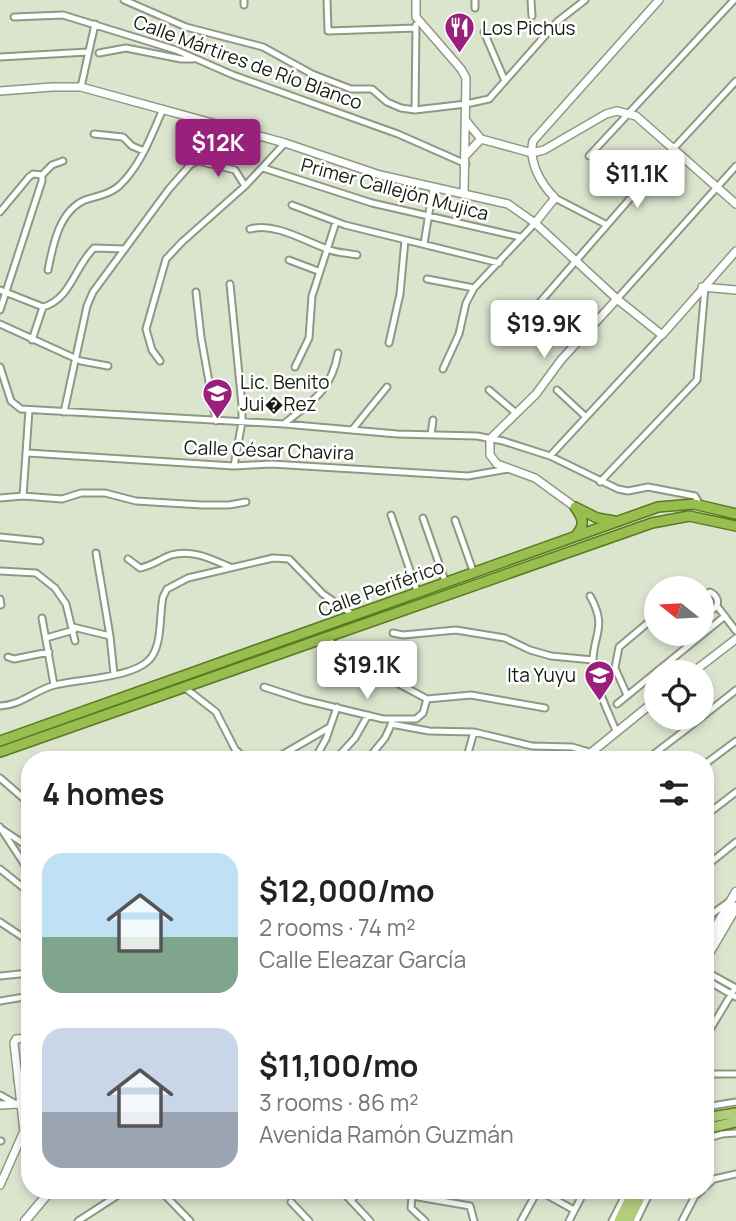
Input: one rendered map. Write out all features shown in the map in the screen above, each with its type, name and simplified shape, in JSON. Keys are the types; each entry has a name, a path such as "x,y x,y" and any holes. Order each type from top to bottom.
{"highway":[{"name":"Calle Periférico","path":"0,741 664,505 701,505 736,513"},
{"path":"575,507 602,520 616,522"},
{"path":"575,507 583,522 576,535"},
{"name":"Calle Periférico","path":"0,752 652,523 689,516 736,526"},
{"path":"399,600 405,593 416,588 472,568 498,559 509,561"}],"main road":[{"path":"714,932 735,899"},
{"path":"714,942 735,899"},
{"path":"714,1117 736,1113"},
{"path":"714,1127 736,1122"},
{"path":"25,1221 43,1199"},
{"path":"619,1221 630,1199"},
{"path":"628,1221 639,1199"}],"street":[{"path":"124,0 186,27 263,47 312,74 351,89 372,89 387,102 415,110 489,99 558,21 585,0"},
{"path":"327,0 328,31 416,28"},
{"path":"415,110 416,0"},
{"path":"475,0 475,8"},
{"path":"531,0 532,16"},
{"path":"607,225 555,198 542,183 532,153 535,138 659,0"},
{"path":"589,156 734,3"},
{"name":"Calle Mártires de Río Blanco","path":"14,17 63,15 95,24 466,160"},
{"path":"416,17 466,78 464,193"},
{"path":"81,87 95,24"},
{"path":"484,32 505,81"},
{"path":"99,53 126,48 181,59 196,59"},
{"path":"0,58 88,52"},
{"path":"521,324 736,81"},
{"path":"0,91 81,87 285,143 380,175 508,204 535,223 617,299 662,335"},
{"path":"48,270 64,218 82,201 117,188 136,167 163,109"},
{"path":"467,122 481,139 532,153 544,150 606,114 617,111 630,113 674,148 736,204"},
{"path":"94,134 123,137 132,146 144,151"},
{"path":"466,160 481,139"},
{"path":"160,361 152,349 146,329 166,260 182,242 245,186 285,143"},
{"path":"0,310 3,291 42,175 52,165 63,161"},
{"path":"64,412 89,300 169,189 194,162 235,170 245,186"},
{"path":"575,507 534,478 508,469 493,460 488,444 490,439 536,394 561,360 736,166"},
{"name":"Primer Callejón Mujica","path":"263,168 372,203 520,237"},
{"path":"0,212 29,177 33,174 42,175"},
{"path":"424,244 433,188"},
{"path":"443,369 455,345 466,303 474,288 555,198"},
{"path":"292,205 336,222 499,262"},
{"path":"296,367 309,338 310,307 318,271 328,250 336,222"},
{"path":"250,229 264,227 318,244 328,250 357,255"},
{"path":"389,343 400,294 405,240"},
{"path":"3,291 43,307 63,295 93,248 125,249"},
{"path":"550,456 736,251"},
{"path":"289,260 318,271"},
{"path":"427,279 474,288"},
{"path":"230,284 236,360 242,394 242,422 237,436 234,466"},
{"path":"704,287 736,290"},
{"path":"600,482 698,380 704,287"},
{"path":"196,292 216,421"},
{"path":"32,340 43,307"},
{"path":"0,324 76,359 108,366"},
{"path":"284,424 318,397 336,368 338,353"},
{"path":"0,370 11,401 21,409 490,439 550,456 600,482 623,490 648,487 695,496 701,505"},
{"path":"352,430 387,387"},
{"path":"489,390 516,413"},
{"path":"557,390 586,417"},
{"path":"23,496 29,410"},
{"path":"432,435 433,420"},
{"name":"Calle César Chavira","path":"28,453 234,466 271,464 468,476 508,469"},
{"path":"0,498 23,496 62,499 81,493 105,493 130,501 216,505 246,502"},
{"path":"391,516 416,588"},
{"path":"423,518 444,578"},
{"path":"455,520 472,568"},
{"path":"0,537 40,541"},
{"path":"96,553 114,674"},
{"path":"128,559 140,568 170,556 196,553 230,567"},
{"path":"0,706 18,703 54,685 141,666 154,654 163,597 167,589 188,578 230,567 273,558 289,559 323,594 355,615"},
{"path":"0,571 36,573 59,592 66,604 75,641"},
{"path":"714,594 718,597 717,606 736,631"},
{"path":"590,596 599,615 593,660 595,674 616,731"},
{"path":"0,599 1,605"},
{"path":"617,704 725,616"},
{"path":"42,618 54,685"},
{"path":"627,695 616,671 619,647 644,627"},
{"path":"46,638 74,629 110,636"},
{"path":"393,633 403,635 456,630 505,638 551,656 593,660"},
{"path":"324,637 384,676 427,699 471,695 545,708"},
{"path":"709,660 736,639"},
{"path":"8,657 15,659 49,652"},
{"path":"184,687 216,712 237,751"},
{"path":"264,687 304,700 429,731 474,732 532,746 572,747 586,751"},
{"path":"714,707 736,690"},
{"path":"392,722 416,719 422,713 427,699"},
{"path":"319,751 337,707"},
{"path":"590,751 644,709"},
{"path":"343,751 355,738 368,715"},
{"path":"374,751 385,738 392,722"},
{"path":"289,751 330,727"},
{"path":"658,751 684,730"},
{"path":"469,751 474,732"},
{"path":"714,757 736,740"},
{"path":"0,778 21,796"},
{"path":"714,809 736,792"},
{"path":"0,827 21,842"},
{"path":"0,827 21,859"},
{"path":"714,860 736,842"},
{"path":"1,873 21,887"},
{"path":"714,913 735,899"},
{"path":"0,922 21,936"},
{"path":"0,976 21,974"},
{"path":"714,976 736,988 734,996 714,1025"},
{"path":"714,984 734,996"},
{"path":"0,1001 21,998"},
{"path":"21,1039 16,1039 21,1119"},
{"path":"714,1074 736,1074"},
{"path":"17,1080 21,1079"},
{"path":"0,1095 19,1107"},
{"path":"714,1106 736,1102"},
{"path":"0,1105 19,1107"},
{"path":"714,1136 736,1133"},
{"path":"0,1185 21,1141"},
{"path":"714,1179 736,1174"},
{"path":"78,1221 112,1199"},
{"path":"169,1199 190,1221"},
{"path":"412,1199 411,1208 425,1221"},
{"path":"429,1199 470,1206 474,1221"},
{"path":"521,1221 533,1199"},
{"path":"554,1199 574,1210"},
{"path":"569,1221 580,1199"},
{"path":"612,1221 623,1199"},
{"path":"636,1221 647,1199"},
{"path":"682,1221 693,1199"},
{"path":"351,1201 370,1221"},
{"path":"291,1202 309,1221"}],"place":[{"name":"Los Pichus","path":"459,55"},
{"name":"Lic. Benito Jui�Rez","path":"217,420"},
{"name":"Ita Yuyu","path":"599,702"}]}
